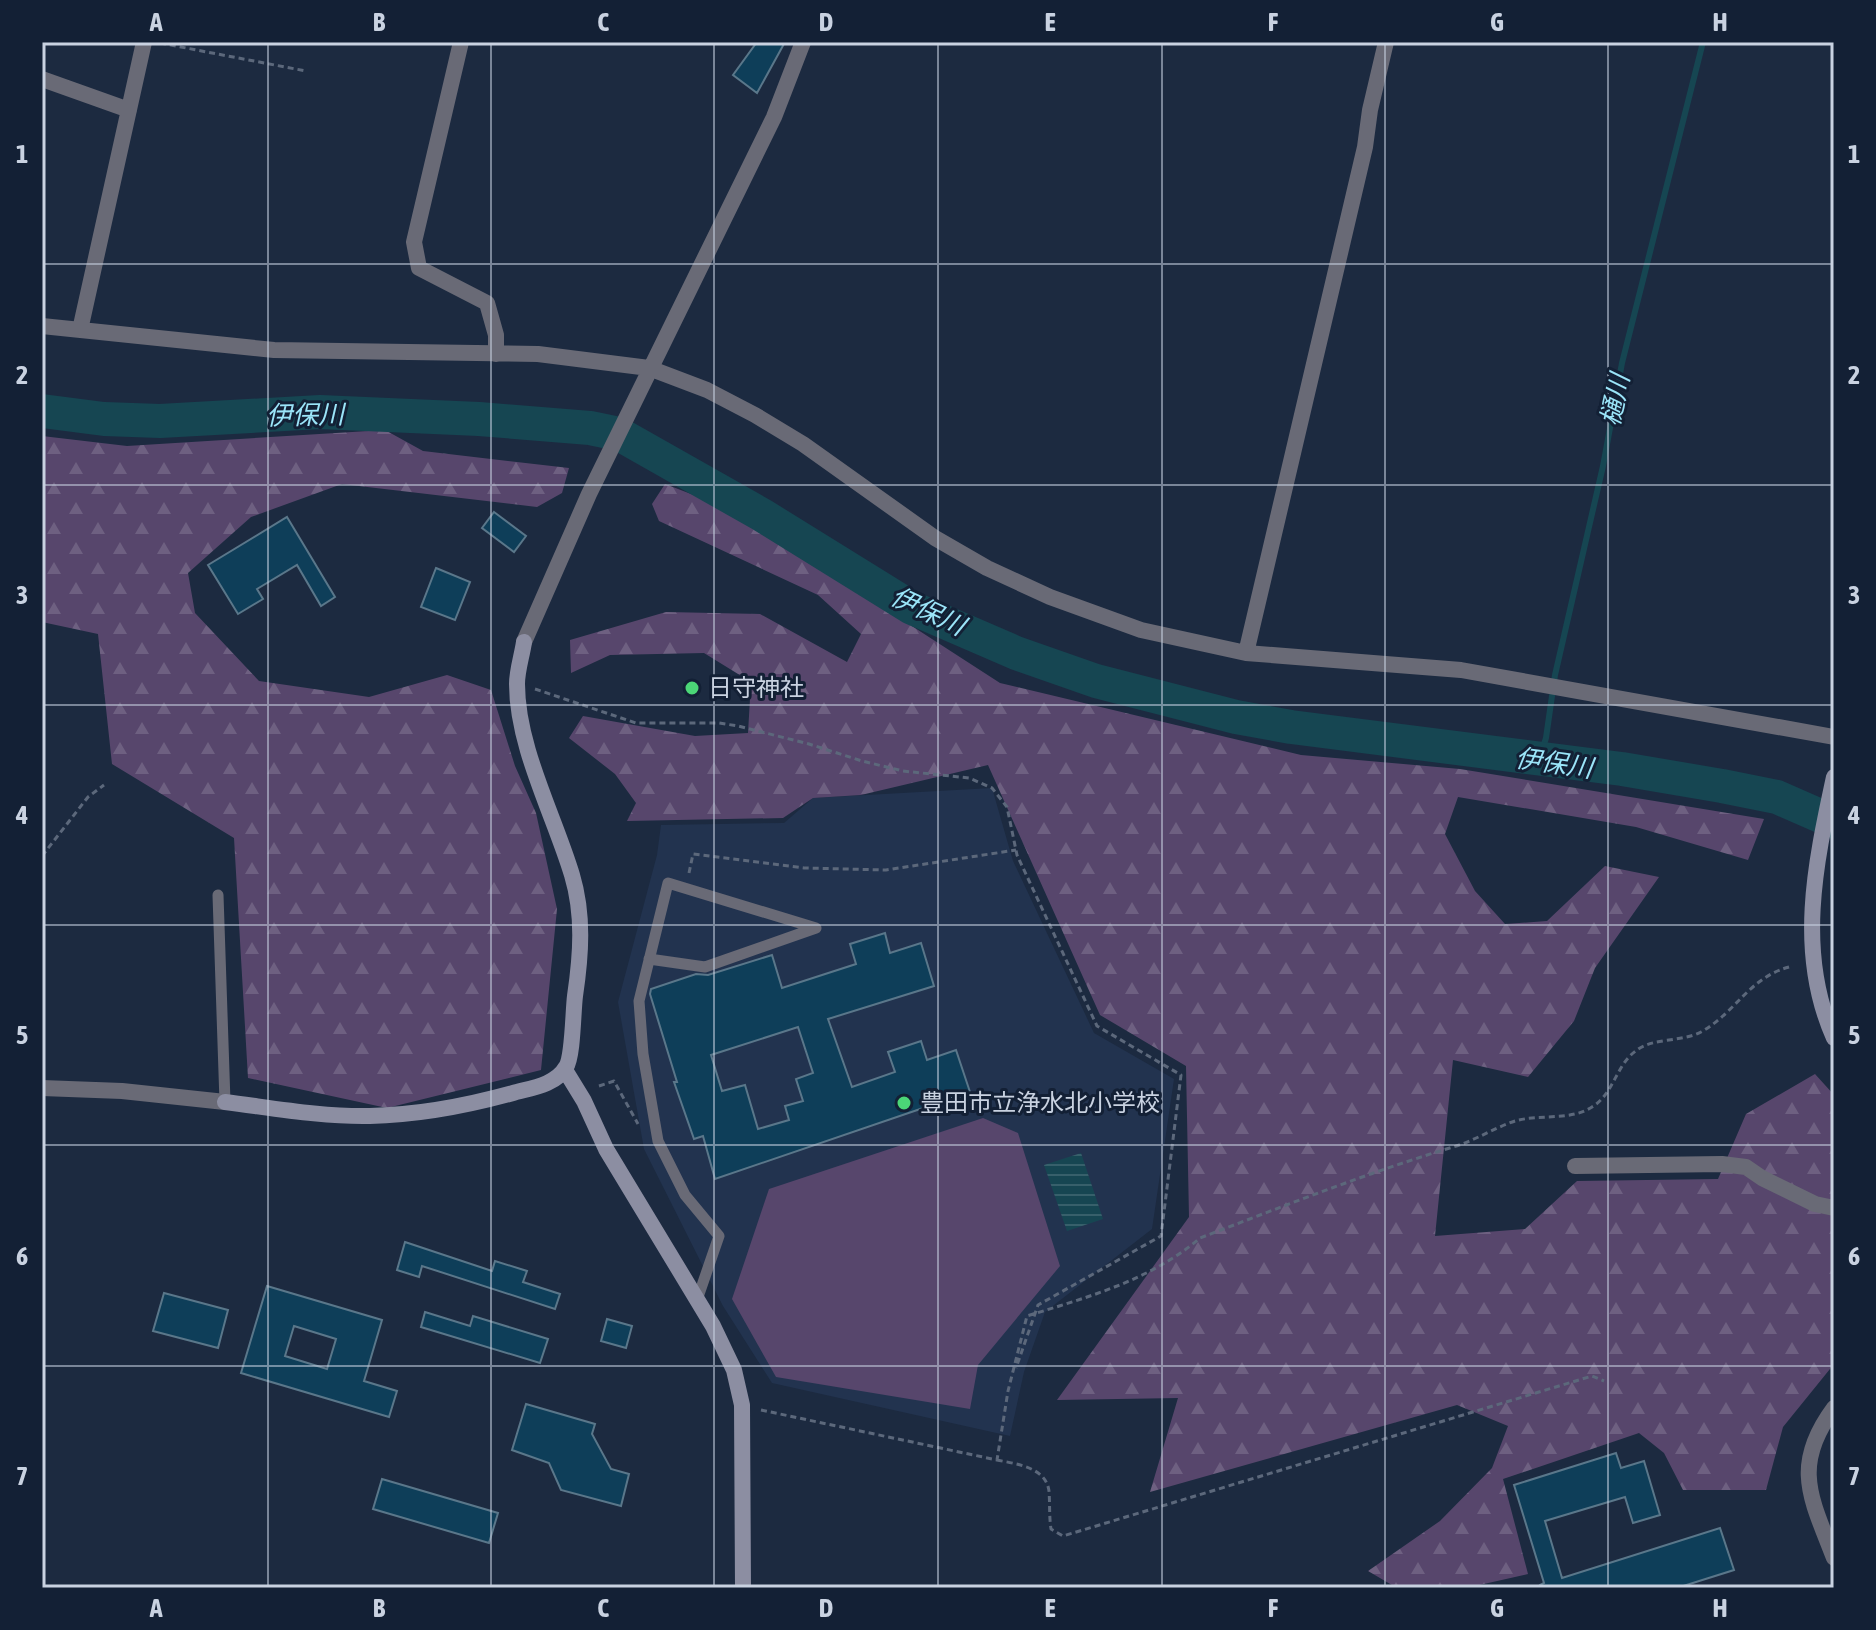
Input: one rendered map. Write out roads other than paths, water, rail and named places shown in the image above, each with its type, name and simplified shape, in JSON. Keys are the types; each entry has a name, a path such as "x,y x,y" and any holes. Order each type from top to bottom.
{"street":[{"path":"80,330 144,42"},
{"path":"461,42 414,242 415,255 419,268 487,303 496,335 496,354"},
{"path":"42,1088 122,1091 326,1115 414,1114 466,1106 538,1087 554,1080 565,1070 569,1059 580,962 579,914 573,878 518,713 517,681 524,642 645,375 774,117 803,42"},
{"path":"1246,653 1365,147 1386,42"},
{"path":"42,79 129,110"},
{"path":"42,326 274,350 538,354 645,375 707,390 755,415 803,444 935,538 987,568 1050,597 1141,630 1246,653 1461,670 1834,737"},
{"path":"1834,777 1812,888 1811,913 1814,969 1819,996 1834,1038"},
{"path":"565,1070 584,1101 606,1149 697,1300 734,1370 742,1405 743,1588"},
{"path":"1575,1166 1722,1164 1746,1167 1815,1204 1834,1208"},
{"path":"1834,1408 1811,1448 1807,1477 1813,1505 1834,1558"}],"lane":[{"path":"649,959 705,967 816,928 668,883 649,959 639,1001 643,1054 658,1141 685,1195 719,1236 697,1300"},
{"path":"218,895 225,1102"}],"waterway":[{"name":"樋川","path":"1539,760 1546,738 1555,675 1603,466 1622,363 1703,42"},
{"name":"伊保川","path":"42,411 104,419 160,421 320,412 479,419 590,428 619,434 762,515 912,608 1016,653 1096,681 1236,717 1291,727 1622,769 1722,786 1777,797 1834,822"}],"place":[{"name":"日守神社","path":"692,688"},
{"name":"豊田市立浄水北小学校","path":"904,1103"}]}
